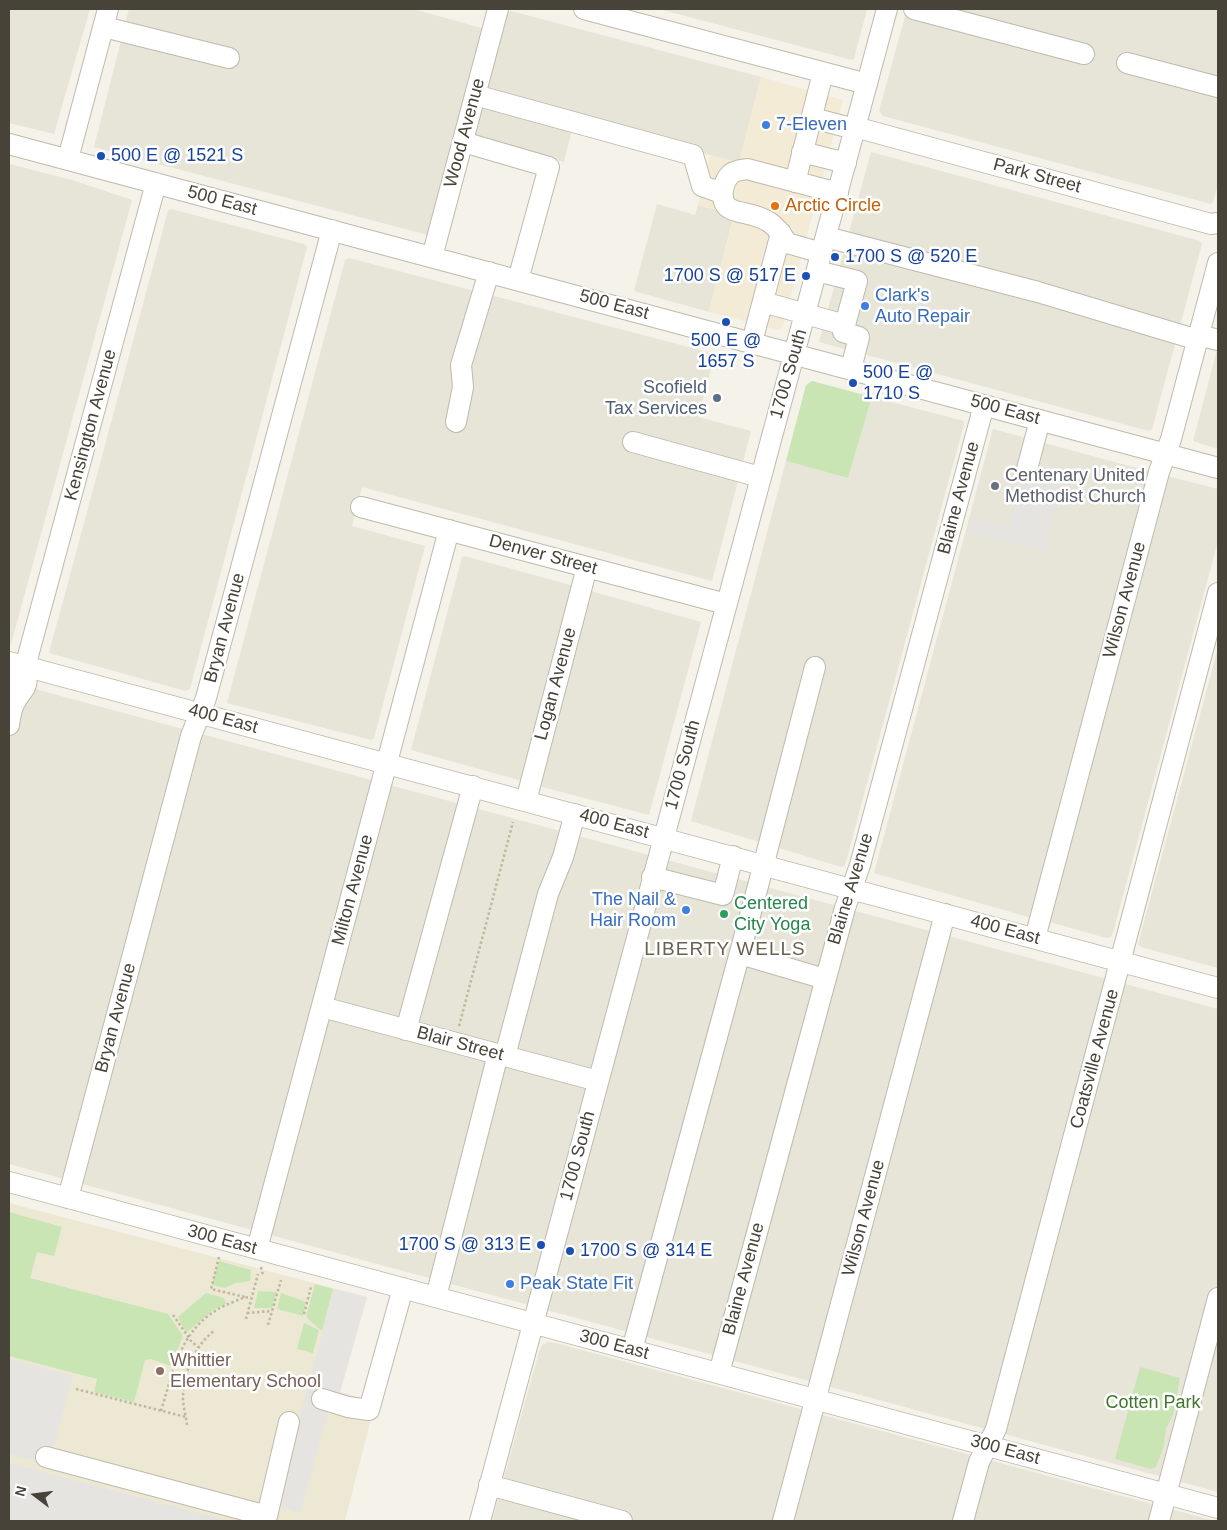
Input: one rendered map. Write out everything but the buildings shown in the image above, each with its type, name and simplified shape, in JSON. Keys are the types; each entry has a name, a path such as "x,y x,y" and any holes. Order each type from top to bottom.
{"street":[{"name":"Wood Avenue","path":"432,257 498,9"},
{"path":"584,9 867,84"},
{"name":"1700 South","path":"480,1521 887,9"},
{"path":"914,9 1084,54"},
{"path":"68,160 106,18 229,58"},
{"path":"1127,63 1218,88"},
{"path":"795,182 824,73"},
{"path":"475,95 693,155 702,186 722,193"},
{"name":"Park Street","path":"812,118 1211,224 1218,223"},
{"path":"463,142 549,167 518,280"},
{"name":"500 East","path":"9,144 795,353 1218,468"},
{"path":"802,152 846,163"},
{"path":"838,193 742,170 731,174 722,193 724,203 729,208 765,218 782,233 787,243 822,254 1038,292 1205,338"},
{"name":"Kensington Avenue","path":"9,725 14,704 25,691 28,679 17,664 156,183"},
{"name":"Bryan Avenue","path":"68,1198 191,736 206,698 332,230"},
{"path":"752,342 782,233"},
{"path":"822,254 857,281 843,332 859,337 851,369"},
{"name":"Wilson Avenue","path":"1035,938 1165,454 1205,338 1218,263"},
{"path":"456,422 464,388 461,365 489,272"},
{"path":"763,302 845,324"},
{"name":"Blaine Avenue","path":"718,1373 825,978 960,524 984,405"},
{"path":"1027,469 1040,420"},
{"path":"633,442 760,477"},
{"name":"Denver Street","path":"360,506 726,604"},
{"name":"Milton Avenue","path":"257,1249 449,530"},
{"name":"Logan Avenue","path":"526,801 587,567"},
{"name":"Coatsville Avenue","path":"964,1521 979,1462 996,1429 1218,593"},
{"name":"400 East","path":"17,664 1218,988"},
{"path":"632,1350 764,865 815,667"},
{"path":"406,1030 473,786"},
{"path":"436,1297 501,1055 548,894 563,857 576,814"},
{"path":"652,878 723,895 733,856"},
{"name":"Wilson Avenue","path":"783,1521 945,914"},
{"path":"740,954 825,978"},
{"name":"Blair Street","path":"322,1007 598,1081"},
{"name":"300 East","path":"9,1182 1218,1508"},
{"path":"322,1399 348,1407 369,1410 403,1288"},
{"path":"1159,1521 1218,1298"},
{"path":"46,1457 267,1516 289,1422"},
{"path":"489,1485 622,1521"}],"path":[{"path":"458,1031 513,822"},
{"path":"219,1257 210,1289 251,1297"},
{"path":"246,1319 258,1274"},
{"path":"268,1325 281,1280"},
{"path":"304,1314 311,1287"},
{"path":"161,1411 177,1357 187,1336 214,1311 246,1297"},
{"path":"247,1313 272,1311"},
{"path":"173,1315 187,1336 198,1347"},
{"path":"187,1425 183,1398 188,1371 198,1347 214,1331"},
{"path":"76,1389 186,1417"}],"shaded area":[{"path":"9,9 90,9 54,134 9,123"},
{"path":"129,9 413,9 485,29 428,235 94,147"},
{"path":"659,9 867,9 854,59 852,60"},
{"path":"907,9 1218,9 1218,184 1213,202 1211,204 883,116 879,111"},
{"path":"511,11 761,77 739,163 575,118 564,162 475,137 507,13"},
{"path":"761,77 843,100 783,326 779,330 709,312 734,215 698,205 710,155 739,162"},
{"path":"871,152 1200,241 1202,244 1152,429 1149,431 819,342"},
{"path":"9,164 72,180 132,200 11,644 9,644"},
{"path":"657,204 695,215 698,205 734,214 709,312 634,291"},
{"path":"171,209 304,244 307,247 190,689 186,691 49,653 168,211"},
{"path":"349,258 715,354 698,417 751,431 712,581 362,487 352,526 425,546 374,738 371,740 227,703 345,260"},
{"path":"1218,346 1218,449 1193,441"},
{"path":"872,397 964,421 964,424 845,865 841,867 691,821 786,461 848,478"},
{"path":"993,429 1151,472 1032,918 874,873"},
{"path":"1024,468 1064,478 1044,552 967,532 971,518 1009,527"},
{"path":"1163,475 1218,489 1218,541 1113,933 1111,937 1106,938 1043,920"},
{"path":"462,557 578,587 526,782 411,750"},
{"path":"587,590 701,622 649,815 535,785"},
{"path":"1218,648 1218,968 1141,947 1138,944"},
{"path":"9,682 1218,1009 1218,1492 9,1164"},
{"name":"Whittier Elementary School","path":"9,1203 367,1297 340,1392 375,1402 345,1521 9,1521"},
{"path":"334,1289 367,1297 335,1410 329,1409 300,1513 276,1506"},
{"path":"548,1342 1215,1521 492,1521 539,1352 542,1345"},
{"path":"9,1359 73,1376 49,1464 9,1454"},
{"path":"9,1463 46,1473 230,1521 9,1521"}],"green space":[{"path":"812,381 872,397 848,478 786,461 806,385"},
{"path":"9,1212 62,1227 54,1256 37,1252 30,1278 168,1314 183,1336 171,1366 151,1359 145,1360 134,1402 94,1392 97,1379 9,1356"},
{"path":"219,1261 251,1270 250,1281 236,1283 225,1288 212,1285"},
{"path":"315,1284 333,1289 322,1331 306,1317"},
{"path":"258,1291 277,1292 272,1308 254,1308"},
{"path":"206,1293 224,1298 226,1304 213,1310 186,1333 178,1317"},
{"path":"281,1293 306,1302 303,1316 277,1309"},
{"path":"304,1323 319,1330 313,1353 297,1349"},
{"name":"Cotten Park","path":"1140,1367 1180,1378 1173,1415 1166,1428 1164,1445 1156,1467 1151,1469 1115,1459"}],"place":[{"name":"7-Eleven","path":"766,125"},
{"name":"500 E @ 1521 S","path":"101,156"},
{"name":"Arctic Circle","path":"775,206"},
{"name":"1700 S @ 520 E","path":"835,257"},
{"name":"1700 S @ 517 E","path":"806,276"},
{"name":"Clark's Auto Repair","path":"865,306"},
{"name":"500 E @ 1657 S","path":"726,322"},
{"name":"500 E @ 1710 S","path":"853,383"},
{"name":"Scofield Tax Services","path":"717,398"},
{"name":"Centenary United Methodist Church","path":"995,486"},
{"name":"The Nail & Hair Room","path":"686,910"},
{"name":"Centered City Yoga","path":"724,914"},
{"name":"1700 S @ 313 E","path":"541,1245"},
{"name":"1700 S @ 314 E","path":"570,1251"},
{"name":"Peak State Fit","path":"510,1284"},
{"name":"Whittier Elementary School","path":"160,1371"}],"district":[{"name":"LIBERTY WELLS","path":"725,950"}]}
